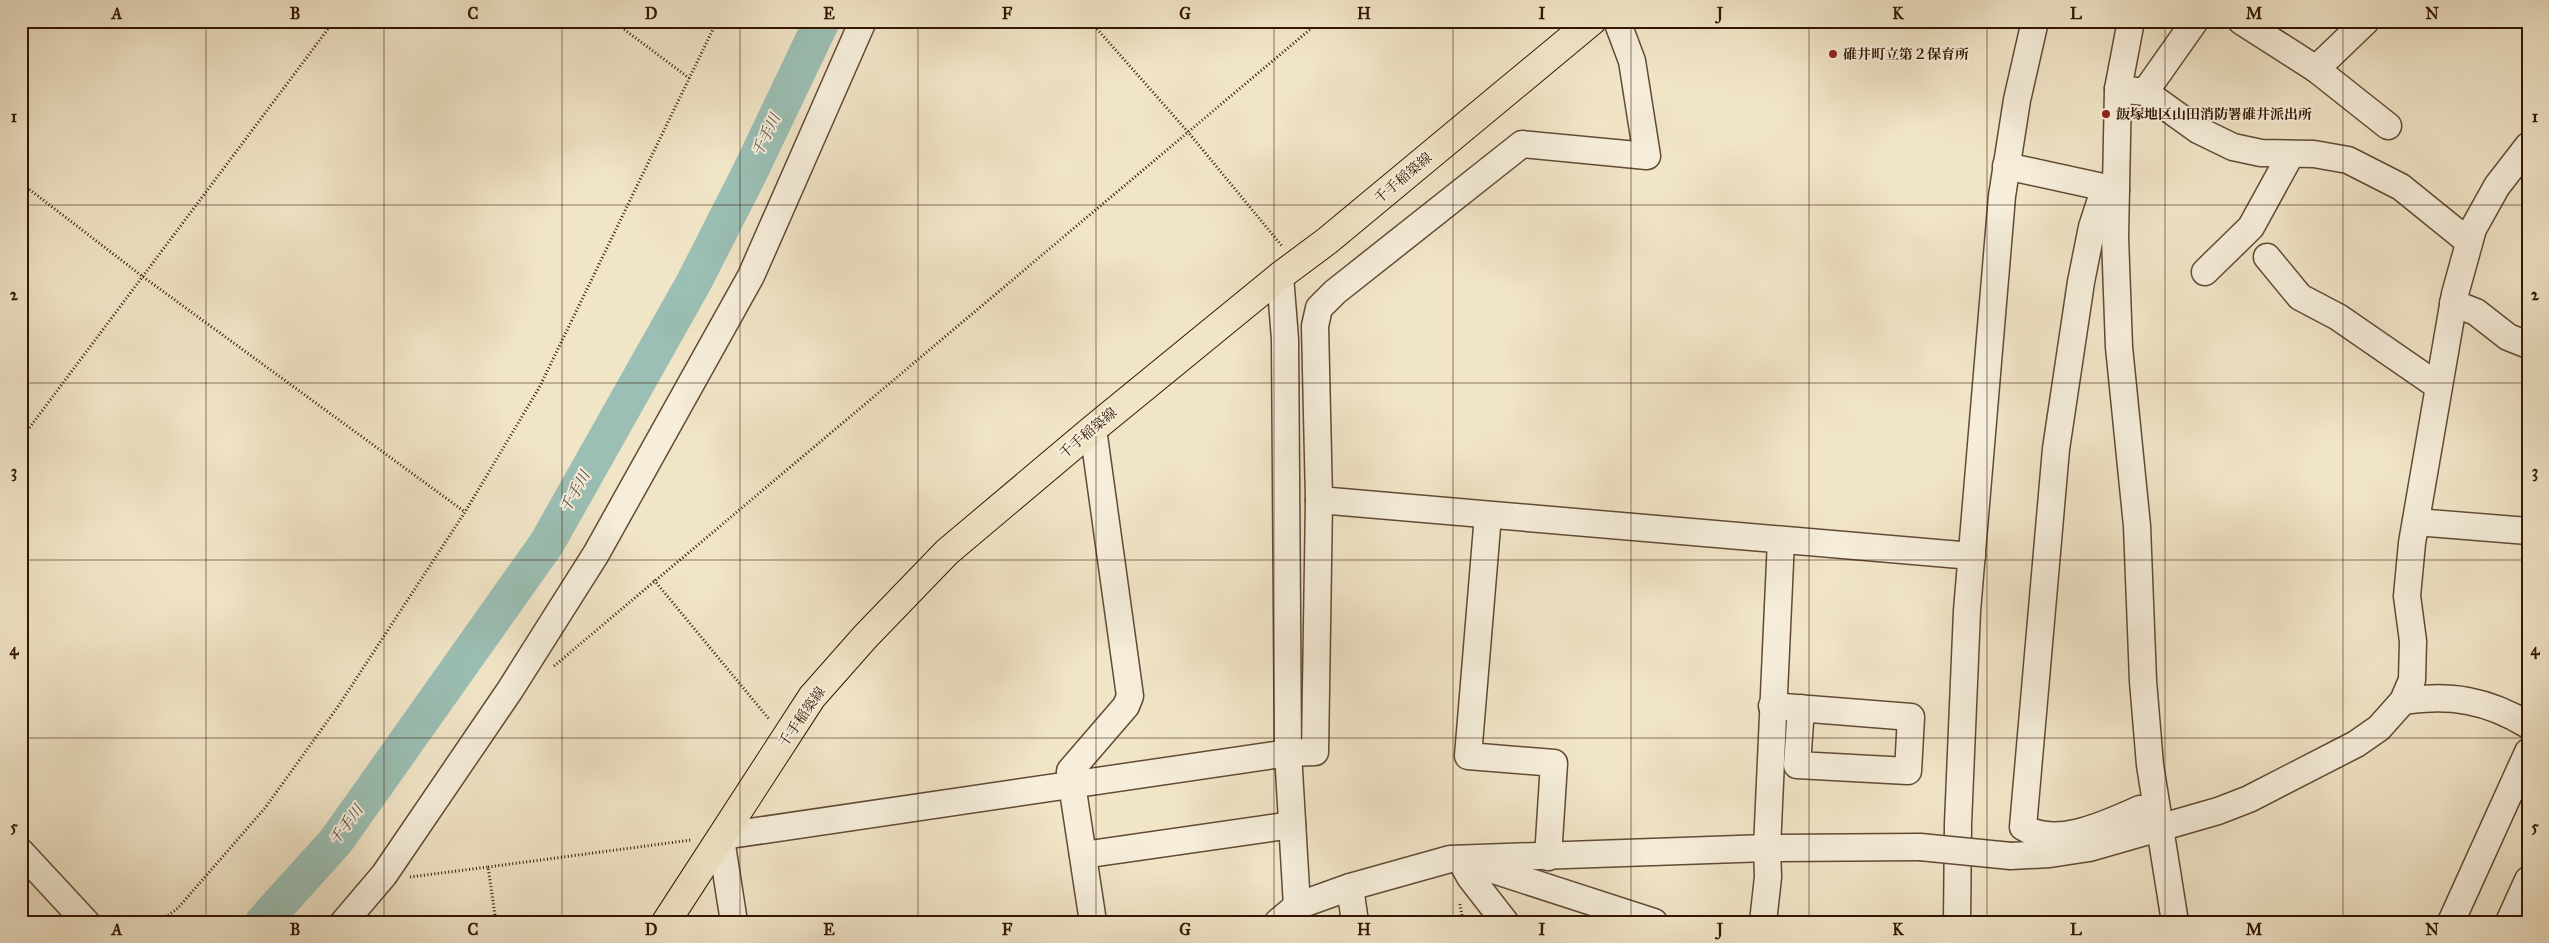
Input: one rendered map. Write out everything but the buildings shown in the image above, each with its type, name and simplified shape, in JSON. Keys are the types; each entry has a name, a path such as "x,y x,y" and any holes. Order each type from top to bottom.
{"main road":[{"name":"千手稲築線","path":"666,922 812,697 865,637 947,552 1093,429 1592,21"}],"street":[{"path":"344,922 379,882 515,682 596,554 750,276 863,21"},
{"path":"734,922 722,837 1288,753 1316,752 1319,500 1316,326 1319,308 1335,292 1522,144 1647,156 1632,61 1617,21"},
{"path":"1957,922 1958,824 1972,556 2002,196 2017,100 2034,21"},
{"path":"2131,21 2118,89 2111,188 2118,347 2137,526 2143,681 2148,746 2175,922"},
{"path":"2145,92 2195,21"},
{"path":"2241,21 2316,69 2388,126"},
{"path":"2316,69 2366,21"},
{"path":"2118,89 2145,92 2198,130 2233,147 2261,153 2314,154 2348,160 2378,174 2401,188 2469,242"},
{"path":"1288,270 1285,339 1288,753 1292,825 1287,914 1350,887 1450,859 1767,848 1920,847 2011,856 2050,854 2089,848 2218,811 2257,795 2356,744 2379,728 2403,701 2412,680 2413,641 2407,596 2416,522 2453,303 2473,228 2497,186 2528,146"},
{"path":"2205,272 2251,227 2291,154"},
{"path":"2006,166 2111,188"},
{"path":"2111,188 2092,228 2081,282 2056,449 2023,827 2031,833 2051,836 2093,830 2140,809"},
{"path":"2267,257 2300,297 2338,317 2438,386"},
{"path":"2453,303 2476,312 2508,338 2528,345"},
{"path":"1093,429 1130,696 1126,706 1070,771 1093,922"},
{"path":"1319,500 1972,556"},
{"path":"1488,515 1468,756 1554,763 1548,857"},
{"path":"2416,522 2528,531"},
{"path":"1763,922 1768,877 1767,848 1772,706 1781,540"},
{"path":"2403,701 2446,697 2467,700 2528,725"},
{"path":"1772,706 1800,708 1912,717 1908,771 1797,765 1800,708"},
{"path":"2451,922 2528,752"},
{"path":"1083,856 1292,825"},
{"path":"21,852 86,922"},
{"path":"1460,859 1470,877 1505,922"},
{"path":"1460,859 1654,922"},
{"path":"2509,922 2528,880"},
{"path":"1350,887 1355,922"}],"path":[{"path":"21,439 334,21"},
{"path":"613,21 689,78"},
{"path":"160,922 178,908 265,808 366,665 464,512 539,388 717,21"},
{"path":"1090,21 1188,132 1288,270"},
{"path":"549,670 1320,21"},
{"path":"21,183 142,276 464,512"},
{"path":"654,580 786,739"},
{"path":"379,882 722,837"},
{"path":"488,867 496,922"}],"waterway":[{"name":"千手川","path":"263,922 336,841 547,543 694,282 749,174 822,21"}],"place":[{"name":"碓井町立第２保育所","path":"1833,54"},
{"name":"飯塚地区山田消防署碓井派出所","path":"2106,114"}]}
